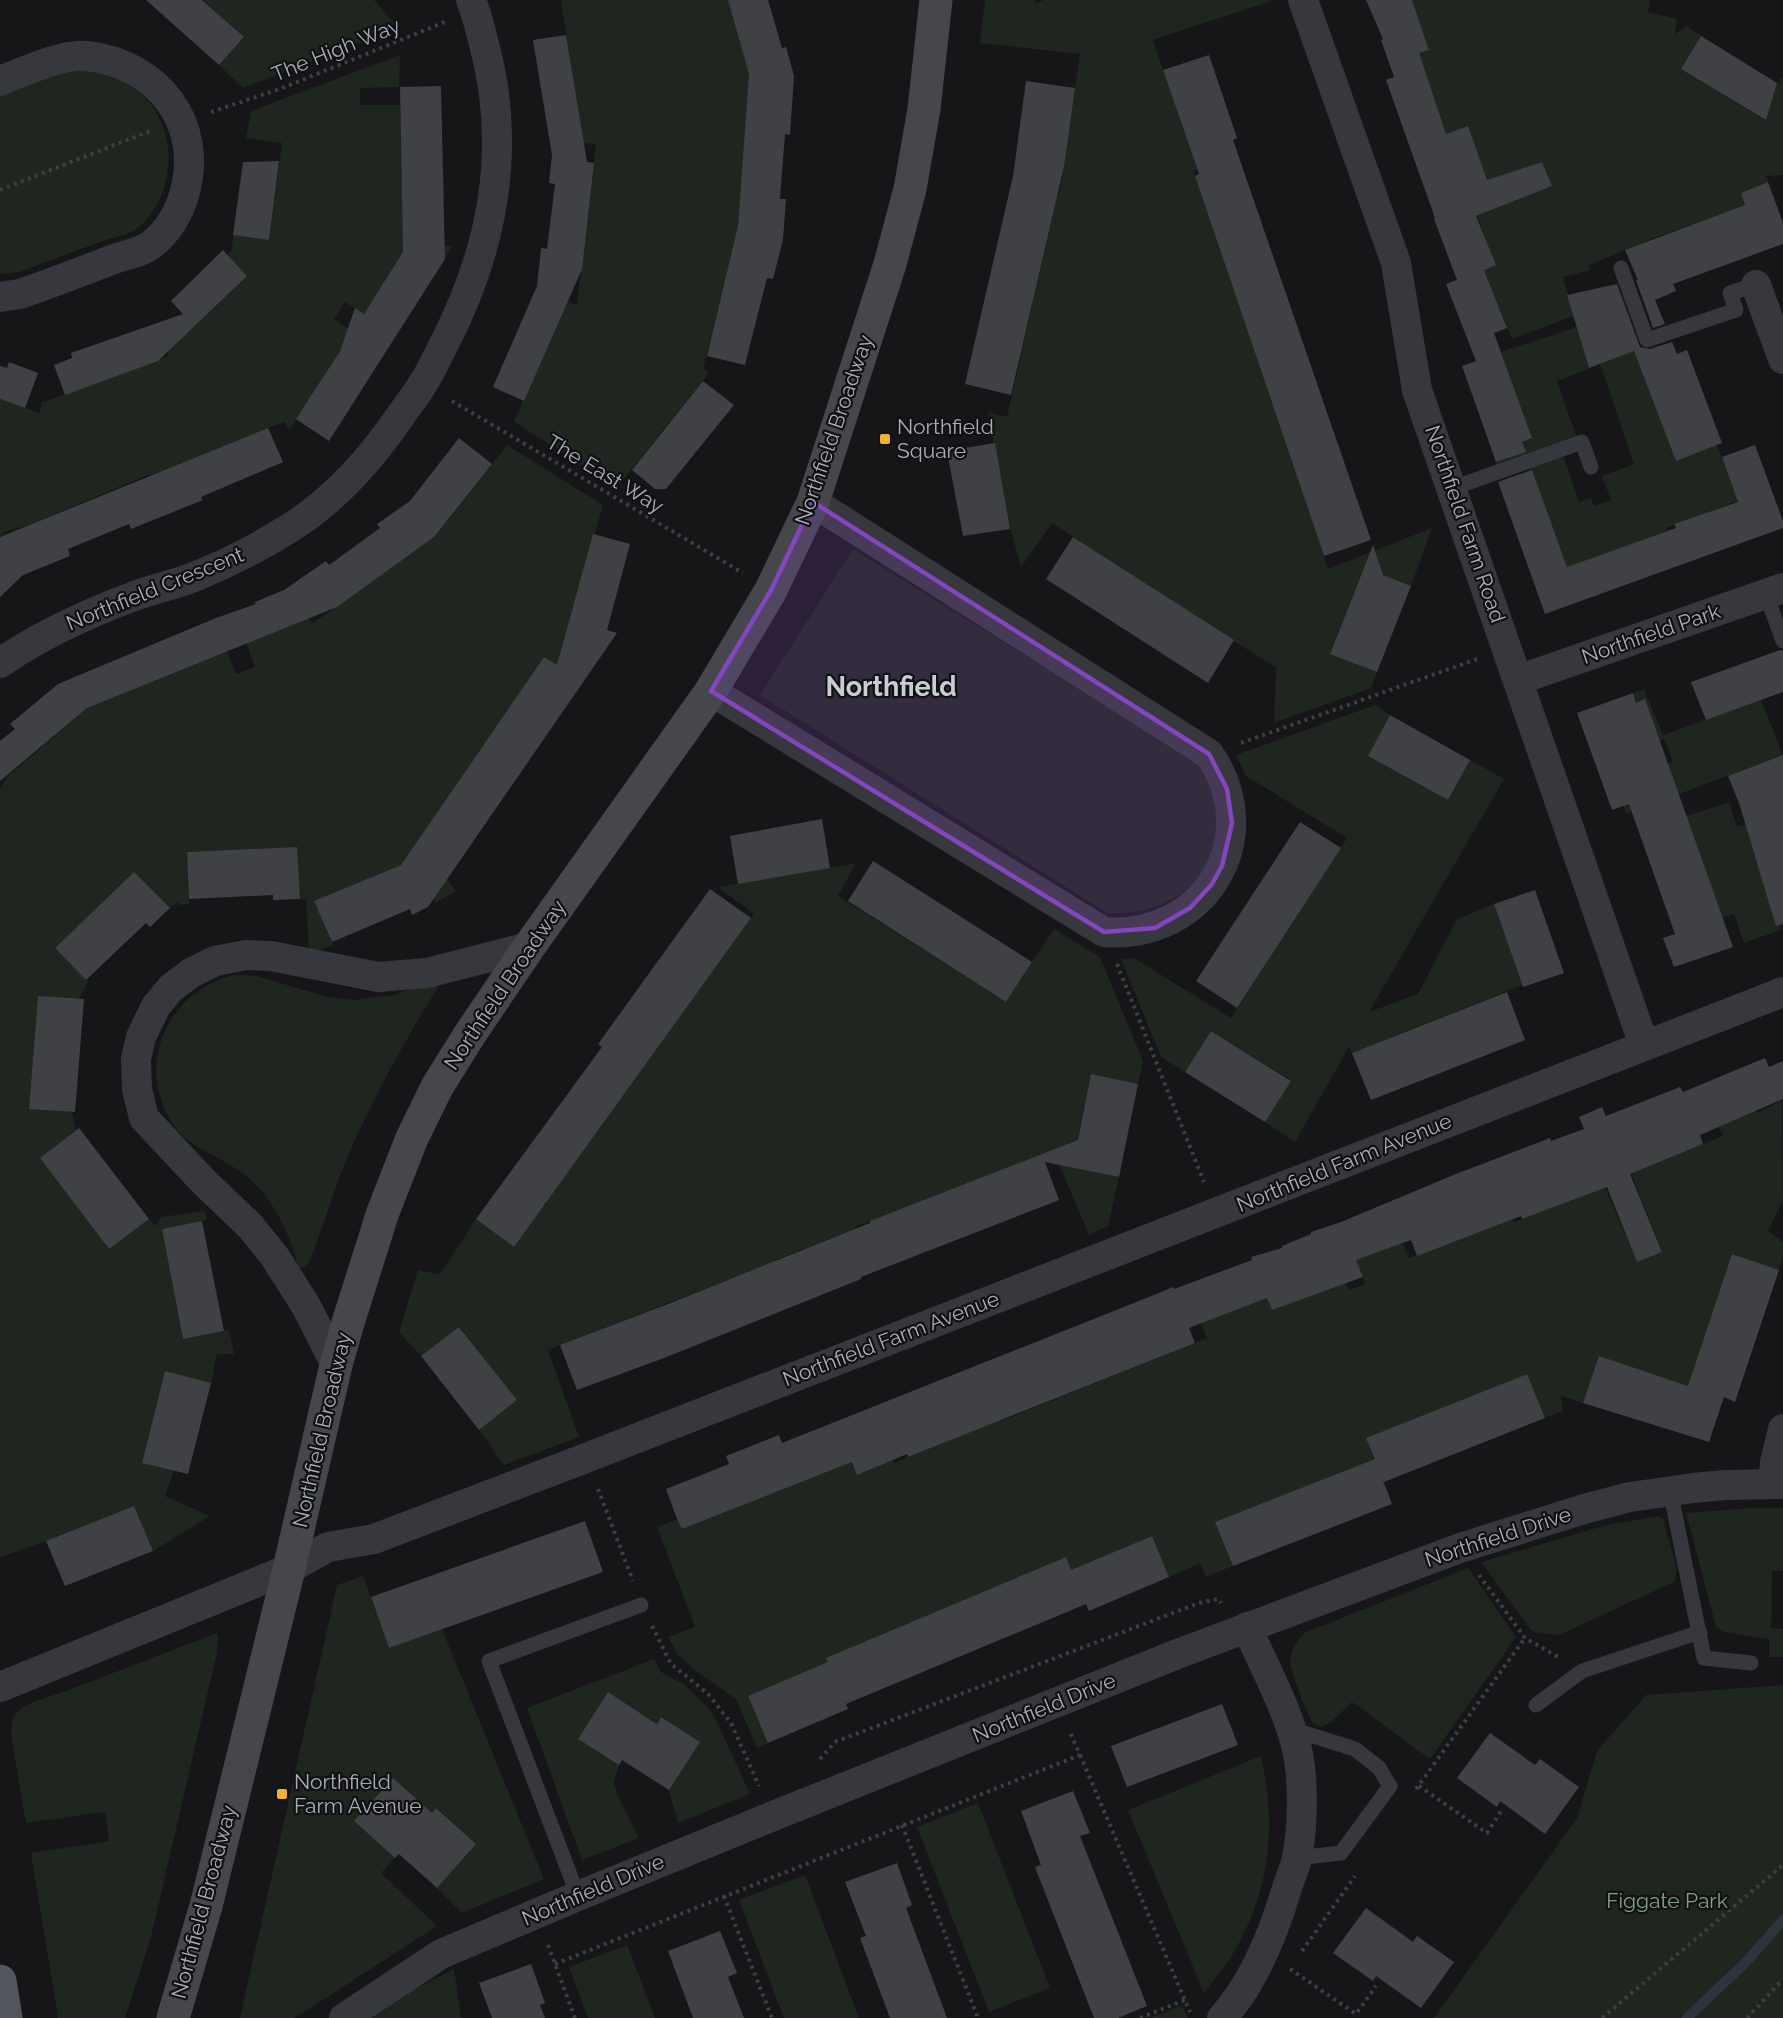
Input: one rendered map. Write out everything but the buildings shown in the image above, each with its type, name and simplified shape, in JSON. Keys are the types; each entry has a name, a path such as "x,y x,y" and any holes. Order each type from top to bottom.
{"main road":[{"path":"0,1981 6,2018"}],"street":[{"name":"Northfield Broadway","path":"173,2018 206,1906 289,1569 336,1365 383,1212 412,1138 443,1078 529,947 711,692 771,590 813,501 890,264 910,189 924,109 936,0"},
{"name":"Northfield Farm Road","path":"1303,0 1396,263 1417,390 1453,488 1644,1045"},
{"name":"Northfield Crescent","path":"0,663 61,627 132,597 192,578 238,558 289,529 325,504 355,473 388,433 423,383 452,328 474,278 484,244 493,198 497,142 494,93 489,63 473,5"},
{"path":"0,81 70,56 86,56 119,62 144,75 161,90 180,120 189,157 187,186 177,212 161,236 151,245 20,294 0,297"},
{"path":"1756,285 1783,359"},
{"path":"711,692 1104,932 1122,934 1155,928 1173,919 1190,908 1212,884 1222,866 1232,823 1231,803 1220,770 1209,754 813,501"},
{"name":"Northfield Park","path":"1518,680 1774,591"},
{"path":"336,1365 306,1306 251,1227 203,1181 144,1118 136,1089 136,1059 141,1036 156,1006 171,988 191,973 215,961 246,955 272,956 378,976 427,973 529,947"},
{"name":"Northfield Farm Avenue","path":"0,1687 289,1569 328,1547 374,1539 1217,1214 1783,992"},
{"name":"Northfield Drive","path":"344,2018 441,1954 772,1816 1247,1627 1460,1548 1584,1509 1670,1490 1725,1485 1778,1484 1775,1462 1783,1429"},
{"path":"1222,2018 1245,1986 1266,1946 1279,1914 1297,1858 1302,1803 1298,1750 1247,1627"}],"lane":[{"path":"1621,268 1647,340 1736,310 1730,293 1756,285"},
{"path":"1453,488 1582,442 1591,467"},
{"path":"1774,591 1783,641"},
{"path":"1670,1490 1704,1658 1751,1663"},
{"path":"578,1896 489,1661 641,1605"},
{"path":"1536,1705 1582,1671 1700,1632"},
{"path":"1291,1729 1355,1749 1379,1767 1390,1786 1341,1853 1297,1858"}],"path":[{"name":"The High Way","path":"0,190 180,120 280,89 473,5"},
{"name":"The East Way","path":"423,383 771,590"},
{"path":"1209,754 1488,656 1518,680"},
{"path":"1104,932 1217,1214"},
{"path":"586,1458 641,1605 671,1664 708,1694 731,1723 772,1816"},
{"path":"1460,1548 1525,1638 1582,1671"},
{"path":"814,1767 835,1742 1199,1603"},
{"path":"1390,1786 1412,1795 1525,1638"},
{"path":"1057,1703 1192,2018"},
{"path":"555,1964 1080,1755"},
{"path":"1419,1786 1487,1833 1503,1808"},
{"path":"902,1825 978,2018"},
{"path":"1602,2018 1783,1865"},
{"path":"1284,1977 1358,1872"},
{"path":"724,1896 772,2018"},
{"path":"536,1913 575,2018"},
{"path":"1290,1969 1356,2014 1376,1986"},
{"path":"1747,2018 1783,1979"},
{"path":"1140,2018 1185,2000"}],"highlighted area":[{"path":"813,502 1209,754 1227,789 1232,823 1222,866 1212,884 1190,908 1155,928 1104,932 711,691 771,590"}],"green space":[{"path":"203,0 374,0 399,28 243,88 219,65 244,37"},
{"path":"561,0 728,0 752,82 737,234 703,369 709,373 617,487 514,422 567,302 577,305 594,163 596,144 583,143"},
{"path":"985,0 1035,0 1036,3 1044,0 1274,0 1153,40 1197,170 1193,171 1328,569 1432,528 1411,586 1364,567 1330,653 1377,672 1371,688 1274,723 1276,668 1052,523 1021,567 1010,528 988,412 1007,417 1057,195 1059,195 1080,54 980,43"},
{"path":"1412,0 1650,0 1648,12 1677,19 1675,34 1687,26 1701,36 1681,69 1765,120 1777,83 1780,84 1783,77 1783,175 1766,176 1768,182 1741,193 1746,205 1654,238 1589,265 1590,270 1563,277 1573,316 1512,339 1484,270 1484,235 1477,216 1551,185 1542,162 1466,188 1468,127 1446,134 1418,53 1429,49"},
{"path":"400,55 399,87 360,88 360,105 400,105 403,242 452,246 439,269 406,249 364,314 345,302 334,319 352,331 290,430 284,422 152,477 150,474 29,525 6,531 0,536 0,399 40,413 41,403 169,356 167,352 247,276 227,255 234,247 232,245 233,235 269,240 282,143 246,138 251,111"},
{"path":"87,70 115,78 134,88 151,105 159,118 168,147 167,177 162,192 149,216 131,232 19,272 0,274 0,95 64,71"},
{"path":"1577,327 1589,369 1557,381 1577,438 1497,466 1493,453 1532,438 1501,352"},
{"path":"1633,349 1676,460 1717,445 1738,501 1666,528 1667,531 1567,567 1530,467 1563,455 1579,502 1591,498 1594,506 1611,500 1602,476 1634,464 1600,364"},
{"path":"507,445 603,505 559,658 589,672 583,683 544,657 418,840 456,866 447,879 456,891 436,903 417,858 315,901 333,946 309,953 306,899 300,899 297,847 187,852 189,904 179,905 178,902 170,908 134,872 55,948 88,982 79,999 38,996 29,1108 72,1112 76,1130 40,1158 109,1249 149,1219 155,1226 161,1217 205,1211 207,1220 162,1229 183,1339 229,1330 234,1354 217,1354 211,1383 165,1372 142,1462 174,1470 165,1496 210,1516 153,1551 134,1506 0,1557 0,789 11,771 13,772 101,696 227,651 236,674 255,667 246,643 291,587 312,624 423,545 448,520"},
{"path":"853,549 1201,764 1212,785 1217,812 1216,838 1209,860 1197,879 1180,894 1159,905 1135,912 1107,913 760,695"},
{"path":"1644,689 1663,735 1761,700 1783,755 1626,814 1624,806 1675,787 1667,764 1673,761 1664,739 1639,748 1647,732 1633,693"},
{"path":"1375,705 1390,715 1368,756 1448,800 1470,760 1504,779 1369,1012 1418,994 1457,919 1494,904 1522,985 1352,1053 1349,1047 1295,1142 1265,1122 1291,1080 1211,1031 1185,1072 1161,1057 1121,959 1134,958 1231,1018 1347,838 1246,776 1236,755"},
{"path":"1729,802 1737,826 1745,824 1781,930 1744,943 1734,914 1722,918 1686,816"},
{"path":"856,863 838,896 1006,1002 1054,929 1100,957 1143,1061 1138,1084 1091,1075 1072,1167 1119,1177 1108,1226 1089,1235 1053,1150 855,1227 855,1229 775,1260 778,1267 740,1281 737,1276 548,1350 579,1437 504,1465 479,1430 516,1400 460,1327 421,1356 399,1332 418,1270 440,1274 476,1219 514,1247 556,1189 553,1186 582,1153 754,914 718,887"},
{"path":"233,975 257,976 327,997 353,1000 394,995 418,986 440,984 414,1026 357,1136 306,1267 299,1268 289,1237 275,1209 256,1185 244,1174 184,1137 172,1123 161,1100 157,1077 158,1055 164,1033 175,1014 190,997 210,984"},
{"path":"1782,1100 1783,1203 1768,1231 1783,1242 1783,1256 1779,1270 1732,1254 1688,1386 1599,1357 1583,1403 1561,1396 1563,1411 1545,1418 1527,1374 1367,1438 1375,1459 1216,1522 1233,1566 1206,1577 1200,1563 1169,1577 1152,1536 1071,1570 1066,1557 827,1658 828,1662 768,1743 757,1748 736,1699 696,1671 678,1655 668,1637 695,1627 657,1527 678,1519 682,1529 852,1462 858,1475 868,1470 860,1449 884,1439 894,1463 1207,1338 1201,1324 1207,1321 1267,1298 1272,1310 1301,1299 1340,1266 1349,1290 1365,1284 1356,1260 1402,1241 1409,1258 1512,1219 1514,1222 1605,1187 1637,1262 1662,1251 1631,1173 1723,1136 1718,1126 1756,1111 1758,1113"},
{"path":"1783,1508 1783,1571 1772,1571 1771,1628 1783,1629 1783,1657 1769,1657 1769,1639 1725,1632 1716,1627 1686,1513"},
{"path":"1658,1516 1663,1518 1677,1570 1674,1582 1559,1635 1531,1630 1481,1562 1603,1526"},
{"path":"1468,1568 1516,1637 1430,1759 1352,1702 1330,1723 1321,1727 1313,1723 1307,1713 1290,1663 1294,1647 1304,1633"},
{"path":"363,1576 389,1648 442,1629 544,1879 462,1913 437,1888 476,1844 437,1808 432,1813 392,1778 354,1821 395,1858 381,1873 437,1926 295,2018 240,2018 337,1585"},
{"path":"217,1633 217,1652 151,1937 125,2018 58,2018 31,1853 109,1841 105,1812 26,1823 11,1733 13,1717 33,1702"},
{"path":"654,1659 661,1672 685,1685 709,1709 750,1794 678,1823 669,1790 699,1741 661,1718 657,1723 608,1692 578,1739 619,1765 614,1782 617,1794 639,1838 582,1860 527,1708"},
{"name":"Figgate Park","path":"1783,1685 1783,2018 1434,2018 1577,1818 1597,1751 1646,1695"},
{"path":"1261,1756 1269,1807 1267,1857 1263,1881 1246,1929 1231,1957 1204,1993 1128,1810"},
{"path":"978,1803 1050,1988 989,2012 917,1827"},
{"path":"805,1875 859,2018 784,2018 739,1900"},
{"path":"627,1945 655,2018 588,2018 569,1967"},
{"path":"454,1969 461,2018 365,2018 384,2005"},
{"path":"1182,2005 1188,2018 1151,2018"}],"waterway":[{"path":"1687,2018 1745,1963 1783,1920"}],"place":[{"name":"Northfield Square","path":"885,439"},
{"name":"Northfield Farm Avenue","path":"282,1794"}],"district":[{"name":"Northfield","path":"891,687"}]}
